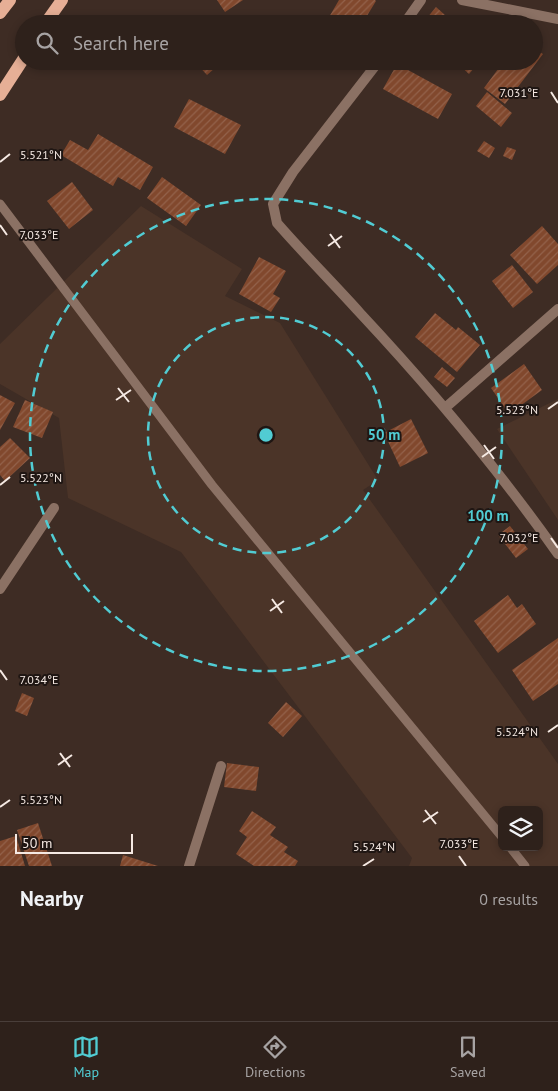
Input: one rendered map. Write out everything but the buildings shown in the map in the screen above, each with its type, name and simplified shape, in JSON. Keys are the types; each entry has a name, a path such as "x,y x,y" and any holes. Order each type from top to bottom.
{"main road":[{"path":"0,13 10,0"},
{"path":"52,15 62,0"},
{"path":"0,95 16,70"}],"street":[{"path":"410,15 420,0"},
{"path":"462,0 538,15"},
{"path":"543,16 558,19"},
{"path":"372,70 293,172 273,204 277,224 361,313 445,408 517,496 558,554"},
{"path":"445,408 558,309"},
{"path":"0,589 54,508"},
{"path":"189,866 221,766"}],"lane":[{"path":"0,204 212,485 498,832"},
{"path":"513,851 525,866"}],"shaded area":[{"path":"141,206 242,269 225,296 280,323 378,480 363,490 558,764 558,866 409,866 412,858 181,552 68,498 59,418 0,384 0,344"},
{"path":"558,399 558,520 497,429"}]}
